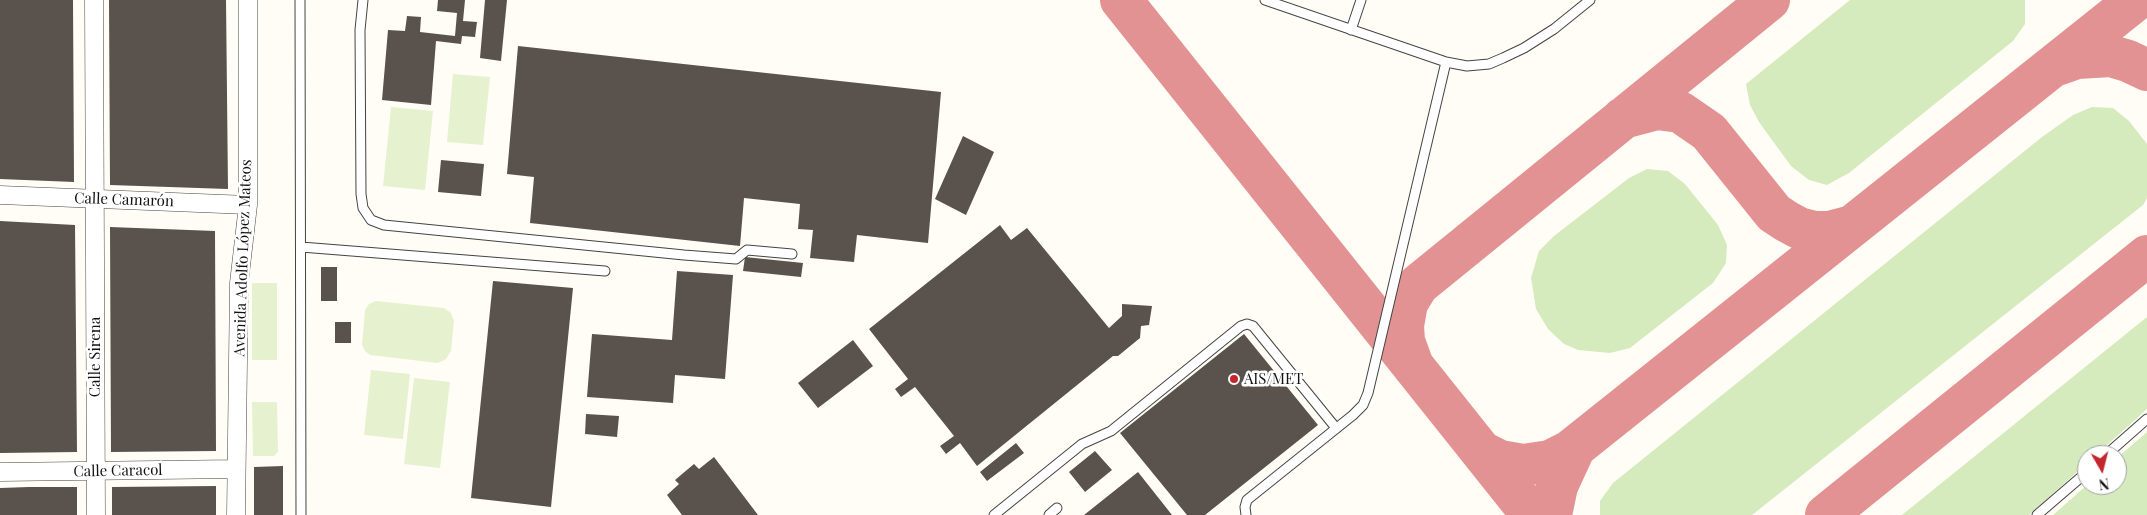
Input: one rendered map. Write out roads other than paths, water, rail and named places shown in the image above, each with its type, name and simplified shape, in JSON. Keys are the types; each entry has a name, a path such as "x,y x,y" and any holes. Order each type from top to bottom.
{"street":[{"name":"Calle Sirena","path":"94,0 96,515"},
{"name":"Avenida Adolfo López Mateos","path":"236,515 239,403 239,283 248,205 248,0"},
{"name":"Calle Camarón","path":"0,195 248,205"},
{"name":"Calle Caracol","path":"0,472 236,469"}],"lane":[{"path":"300,0 301,515"},
{"path":"363,0 360,30 361,194 363,208 371,220 384,225 684,255 736,259 747,250 792,254"},
{"path":"1264,0 1446,62 1467,66 1489,64 1524,48 1554,29 1590,0"},
{"path":"1351,30 1361,0"},
{"path":"1246,515 1245,507 1247,500 1363,405 1368,393 1446,62"},
{"path":"301,246 605,272"},
{"path":"994,515 1082,444 1111,431 1242,326 1247,324 1253,326 1336,428"},
{"path":"2117,445 2147,419"},
{"path":"2037,515 2077,481"},
{"path":"1049,515 1057,508"}],"place":[{"name":"AIS/MET","path":"1234,379"}]}
